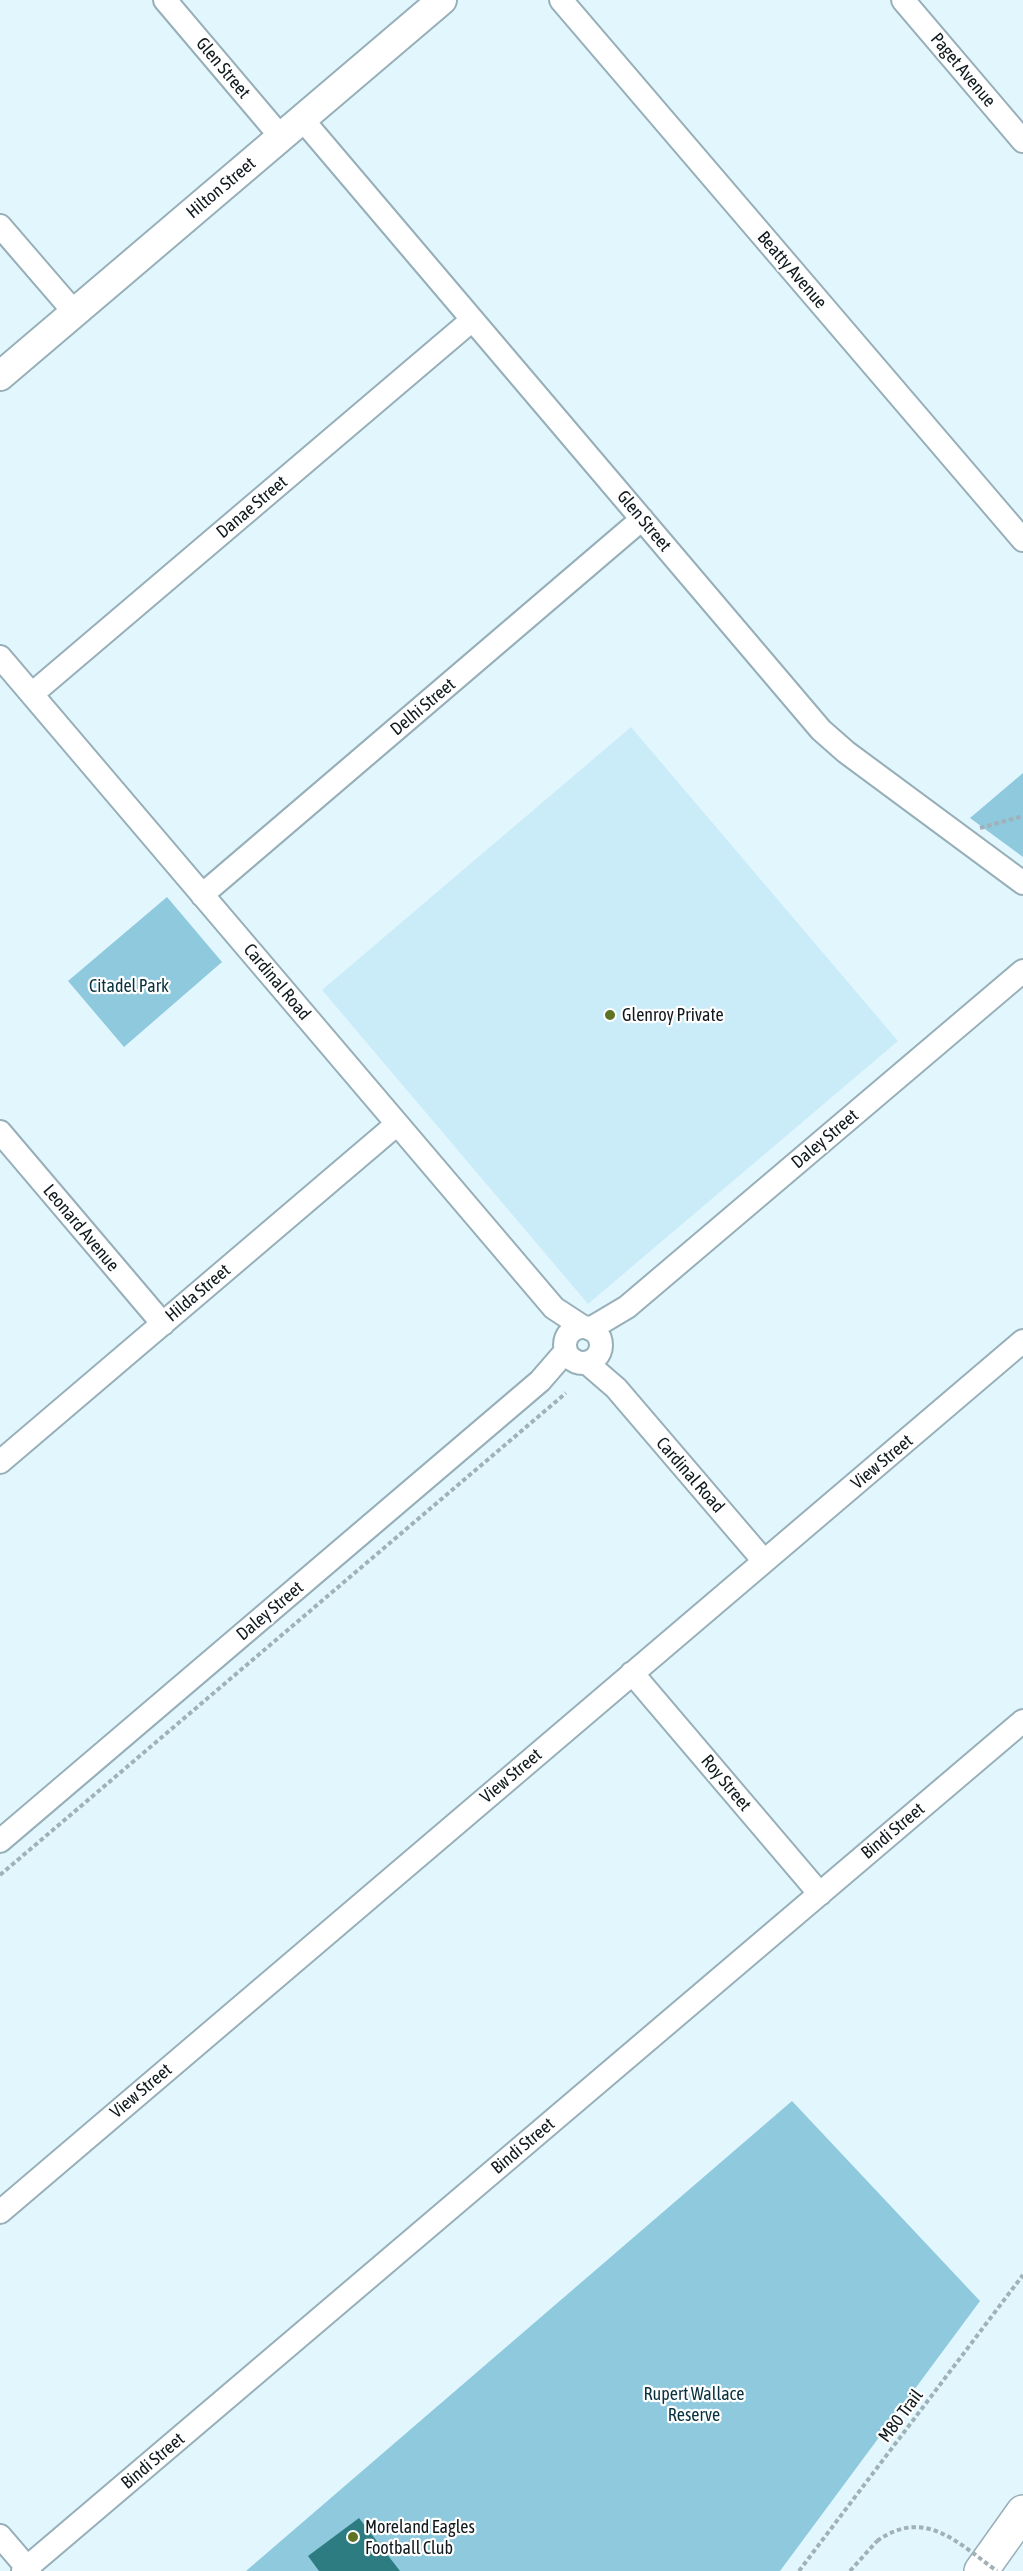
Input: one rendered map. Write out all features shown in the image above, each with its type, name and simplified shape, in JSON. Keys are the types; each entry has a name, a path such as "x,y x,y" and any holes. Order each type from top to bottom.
{"highway":[{"path":"981,2571 1023,2512"}],"street":[{"name":"Glen Street","path":"165,0 291,128 472,320 820,730 846,752 1023,883"},
{"name":"Hilton Street","path":"0,376 442,0"},
{"name":"Beatty Avenue","path":"561,0 1023,540"},
{"name":"Paget Avenue","path":"903,0 1023,141"},
{"path":"0,226 75,313"},
{"name":"Danae Street","path":"32,694 472,320"},
{"name":"Delhi Street","path":"202,895 642,519"},
{"name":"Cardinal Road","path":"0,657 554,1308 616,1388 764,1561"},
{"name":"Daley Street","path":"0,1840 1023,970"},
{"name":"Hilda Street","path":"0,1462 397,1124"},
{"name":"Leonard Avenue","path":"0,1132 163,1324"},
{"name":"View Street","path":"0,2212 1023,1341"},
{"name":"Roy Street","path":"632,1673 820,1894"},
{"name":"Bindi Street","path":"27,2570 1023,1721"},
{"path":"0,2536 27,2570"}],"path":[{"path":"989,834 980,828 1023,816"},
{"path":"0,1875 566,1393"},
{"name":"M80 Trail","path":"799,2571 1023,2275"},
{"path":"850,2571 877,2541 897,2529 917,2526 926,2527 953,2539 997,2571"}],"shaded area":[{"name":"Glenroy Private","path":"631,727 898,1041 588,1304 322,990"}],"green space":[{"path":"1023,773 1023,857 970,818"},
{"name":"Citadel Park","path":"167,897 222,962 124,1047 68,981"},
{"name":"Rupert Wallace Reserve","path":"792,2101 980,2301 780,2571 246,2571"}],"building":[{"name":"Moreland Eagles Football Club","path":"359,2518 400,2571 319,2571 308,2556"}],"place":[{"name":"Glenroy Private","path":"610,1015"},
{"name":"Moreland Eagles Football Club","path":"353,2537"}]}
